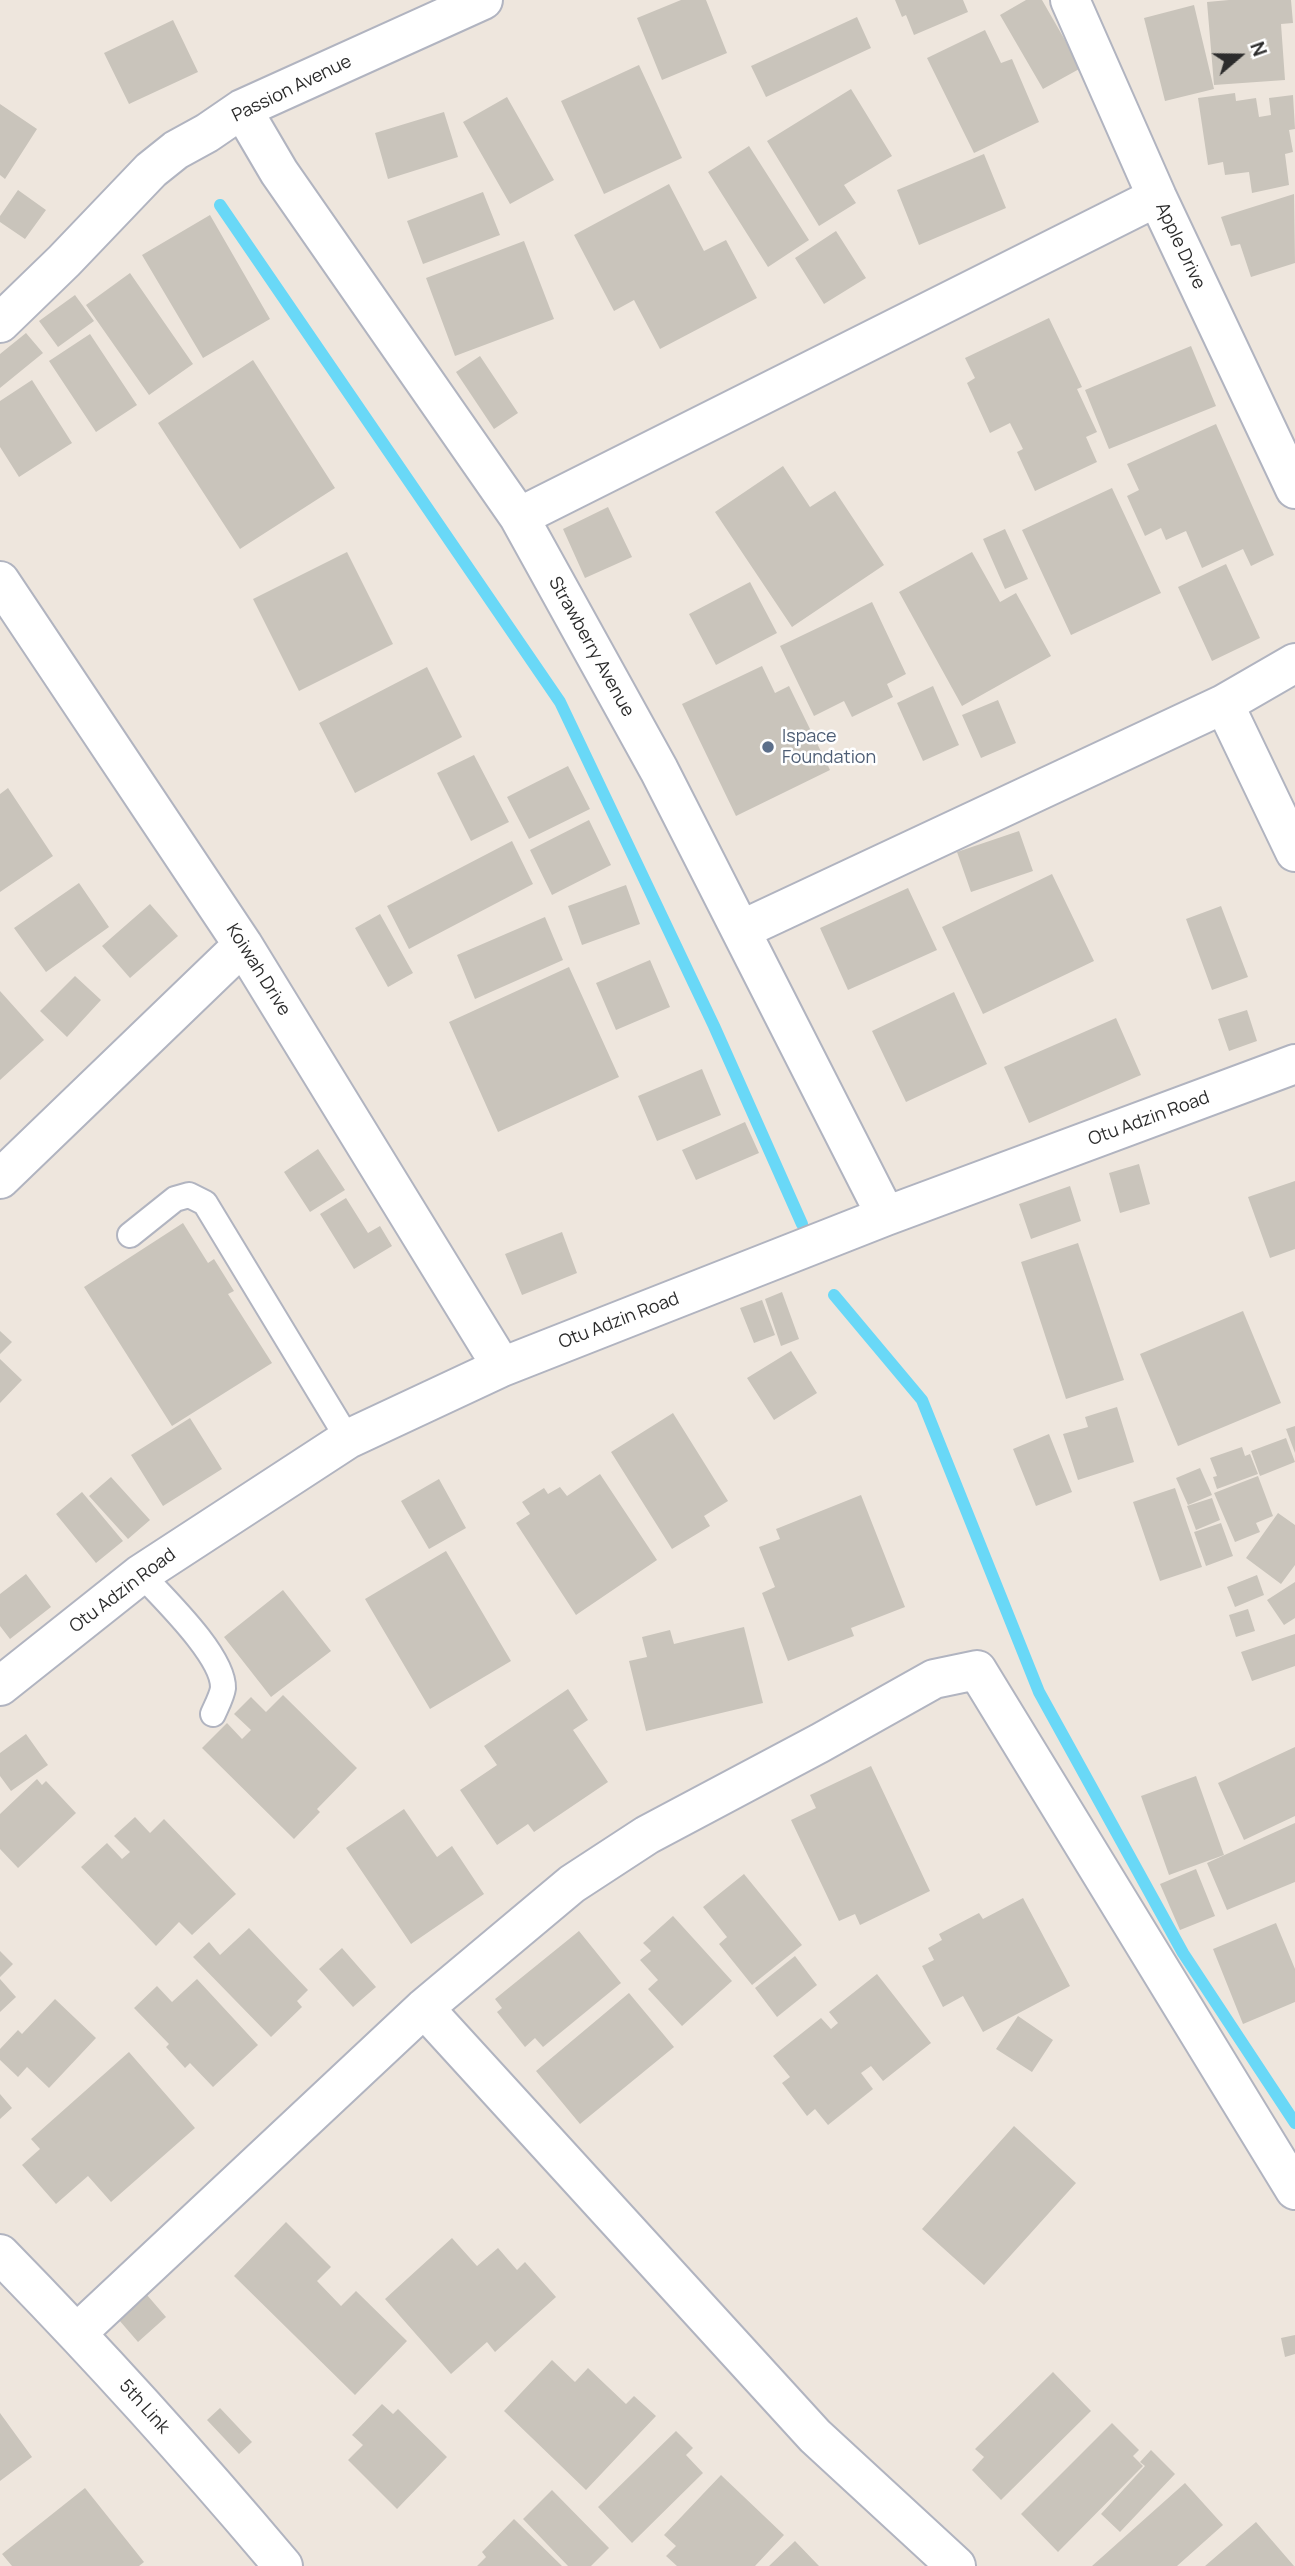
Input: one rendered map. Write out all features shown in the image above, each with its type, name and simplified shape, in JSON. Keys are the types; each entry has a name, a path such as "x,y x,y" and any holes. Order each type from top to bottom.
{"street":[{"name":"Passion Avenue","path":"0,323 151,170 176,150 242,109 483,0"},
{"name":"Apple Drive","path":"1070,0 1157,197 1295,489"},
{"name":"Strawberry Avenue","path":"242,109 279,172 519,517 659,770 886,1216"},
{"path":"519,517 1157,197"},
{"name":"Koiwah Drive","path":"0,581 243,945 502,1367"},
{"path":"741,930 1224,704 1295,663"},
{"path":"1224,704 1295,852"},
{"path":"0,1179 243,945"},
{"name":"Otu Adzin Road","path":"0,1686 141,1574 348,1439 502,1367 886,1216 1295,1065"},
{"path":"77,2333 424,2008 572,1884 646,1835 934,1679 977,1670 1295,2190"},
{"path":"424,2008 815,2436 956,2566"},
{"name":"5th Link","path":"0,2253 207,2476 283,2566"}],"lane":[{"path":"130,1235 175,1199 189,1195 205,1203 348,1439"},
{"path":"141,1574 205,1645 219,1669 223,1689 214,1714"}],"building":[{"path":"681,0 706,0 727,53 662,80 637,18"},
{"path":"895,0 963,0 968,12 914,35 906,15 902,17"},
{"path":"1026,0 1042,0 1081,68 1043,89 1000,15"},
{"path":"1291,0 1293,23 1281,24 1285,80 1214,85 1207,2"},
{"path":"1194,5 1214,89 1165,101 1144,18"},
{"path":"857,17 871,48 766,97 751,66"},
{"path":"173,20 198,72 129,104 104,53"},
{"path":"985,30 1001,63 1012,59 1039,122 974,153 927,58"},
{"path":"639,65 682,158 604,194 561,101"},
{"path":"851,89 892,156 844,185 856,203 819,226 767,141"},
{"path":"1235,93 1236,101 1256,98 1259,117 1271,115 1269,98 1293,95 1295,129 1289,130 1293,152 1285,154 1289,185 1252,193 1249,172 1225,175 1223,162 1208,165 1198,98"},
{"path":"507,97 554,180 510,204 463,122"},
{"path":"0,104 37,129 5,179 0,175"},
{"path":"444,112 458,157 388,179 375,133"},
{"path":"749,146 809,240 768,267 708,172"},
{"path":"984,154 1006,208 919,245 897,190"},
{"path":"669,184 704,251 726,240 757,298 660,349 634,300 614,311 574,235"},
{"path":"18,190 46,210 25,239 0,222 0,216"},
{"path":"483,192 500,235 423,264 407,221"},
{"path":"1294,194 1295,263 1251,277 1240,244 1231,246 1221,217"},
{"path":"210,215 270,319 203,358 142,255"},
{"path":"836,231 866,278 824,304 795,258"},
{"path":"524,241 554,319 455,356 426,278"},
{"path":"130,273 193,364 149,395 86,305"},
{"path":"75,295 94,321 58,347 39,321"},
{"path":"1049,318 1082,387 1077,389 1097,432 1086,437 1097,462 1035,491 1017,452 1023,449 1010,423 990,433 967,383 975,378 965,358"},
{"path":"26,333 43,353 0,388 0,354"},
{"path":"90,334 137,405 96,432 49,361"},
{"path":"1191,346 1216,406 1109,449 1085,390"},
{"path":"480,356 518,413 494,429 456,372"},
{"path":"253,360 335,488 240,549 158,423"},
{"path":"32,380 72,443 19,477 0,447 0,401"},
{"path":"1216,424 1274,555 1251,566 1243,549 1202,568 1186,531 1166,540 1161,528 1145,536 1127,496 1139,490 1127,464"},
{"path":"783,466 810,507 835,491 884,565 792,627 715,512"},
{"path":"1112,488 1161,593 1071,635 1022,530"},
{"path":"608,507 632,557 585,578 563,529"},
{"path":"1005,529 1028,579 1005,589 983,539"},
{"path":"347,552 393,644 299,691 253,599"},
{"path":"972,552 1000,602 1016,593 1051,656 962,706 899,592"},
{"path":"1226,564 1260,638 1212,661 1178,587"},
{"path":"750,582 777,633 716,665 689,614"},
{"path":"872,602 906,674 887,684 893,697 852,717 844,701 814,716 780,646"},
{"path":"762,666 775,693 789,686 830,770 736,816 682,704"},
{"path":"427,667 462,737 355,793 319,723"},
{"path":"933,686 959,745 923,761 897,703"},
{"path":"998,700 1016,743 981,758 962,715"},
{"path":"474,755 509,822 471,841 437,773"},
{"path":"568,766 590,809 529,839 507,797"},
{"path":"8,788 53,856 0,892 0,794"},
{"path":"589,820 611,865 552,895 530,850"},
{"path":"1019,831 1033,871 971,892 957,852"},
{"path":"512,841 533,884 409,949 387,906"},
{"path":"1052,874 1094,961 983,1014 942,927"},
{"path":"79,883 109,927 46,972 14,928"},
{"path":"626,885 640,924 582,945 568,906"},
{"path":"908,888 937,950 848,990 820,928"},
{"path":"150,904 178,936 130,978 102,946"},
{"path":"1221,906 1248,977 1212,990 1186,919"},
{"path":"380,914 413,973 388,987 355,928"},
{"path":"545,917 563,960 475,999 457,955"},
{"path":"650,960 670,1007 616,1030 596,983"},
{"path":"569,967 619,1077 498,1132 449,1022"},
{"path":"75,976 101,1000 67,1037 40,1011"},
{"path":"0,991 44,1040 0,1080"},
{"path":"954,992 987,1064 906,1102 872,1031"},
{"path":"1247,1010 1257,1041 1229,1051 1218,1019"},
{"path":"1116,1018 1141,1075 1029,1123 1004,1067"},
{"path":"702,1069 721,1115 657,1141 638,1096"},
{"path":"745,1122 759,1153 696,1180 682,1150"},
{"path":"318,1149 345,1190 310,1212 284,1172"},
{"path":"1139,1164 1150,1204 1120,1213 1109,1173"},
{"path":"1295,1181 1295,1249 1270,1258 1248,1197"},
{"path":"1070,1186 1081,1221 1031,1239 1019,1204"},
{"path":"346,1198 368,1233 380,1226 392,1246 354,1269 320,1214"},
{"path":"183,1223 208,1263 214,1259 234,1291 228,1294 272,1363 172,1426 84,1287"},
{"path":"562,1232 577,1273 522,1295 505,1254"},
{"path":"1078,1243 1124,1380 1066,1399 1021,1262"},
{"path":"782,1292 799,1339 781,1346 765,1299"},
{"path":"762,1300 775,1335 754,1343 740,1308"},
{"path":"1243,1311 1281,1403 1178,1446 1140,1354"},
{"path":"0,1331 12,1342 0,1354"},
{"path":"791,1351 817,1393 774,1420 747,1378"},
{"path":"0,1359 22,1380 0,1403"},
{"path":"1117,1407 1134,1462 1078,1480 1063,1434 1088,1427 1085,1417"},
{"path":"673,1413 728,1501 704,1516 710,1526 672,1549 611,1452"},
{"path":"190,1418 222,1469 163,1506 131,1455"},
{"path":"1295,1426 1295,1453 1286,1429"},
{"path":"1049,1434 1072,1492 1036,1506 1013,1449"},
{"path":"1286,1438 1295,1462 1260,1476 1251,1451"},
{"path":"1242,1447 1245,1456 1250,1454 1258,1474 1217,1489 1213,1477 1217,1476 1210,1458"},
{"path":"1200,1468 1212,1495 1188,1505 1176,1478"},
{"path":"600,1474 657,1560 576,1615 516,1523 530,1514 522,1502 544,1488 548,1494 560,1487 567,1496"},
{"path":"1258,1476 1273,1516 1256,1523 1260,1532 1235,1542 1214,1493"},
{"path":"111,1477 150,1520 128,1539 89,1496"},
{"path":"439,1479 466,1528 429,1549 401,1501"},
{"path":"1175,1488 1202,1567 1160,1581 1133,1502"},
{"path":"82,1492 123,1541 96,1563 56,1514"},
{"path":"861,1495 905,1607 851,1628 854,1636 788,1661 762,1593 775,1587 759,1547 780,1539 776,1529"},
{"path":"1212,1498 1220,1520 1196,1530 1187,1506"},
{"path":"1278,1513 1295,1525 1295,1565 1281,1584 1246,1558"},
{"path":"1221,1523 1233,1556 1206,1566 1194,1532"},
{"path":"446,1551 511,1661 430,1709 365,1599"},
{"path":"26,1574 51,1607 10,1639 0,1626 0,1594"},
{"path":"1257,1575 1264,1595 1235,1607 1227,1587"},
{"path":"1295,1582 1295,1618 1284,1625 1267,1600"},
{"path":"283,1590 331,1651 271,1697 224,1637"},
{"path":"1248,1609 1255,1631 1236,1637 1229,1615"},
{"path":"744,1627 763,1703 646,1731 629,1661 647,1657 642,1637 670,1630 674,1644"},
{"path":"1295,1634 1295,1666 1252,1681 1241,1652"},
{"path":"568,1689 588,1720 573,1730 608,1782 534,1832 528,1824 497,1845 460,1790 497,1765 484,1746"},
{"path":"283,1695 357,1768 317,1809 320,1812 294,1839 202,1748 227,1723 242,1739 251,1730 234,1714 251,1697 266,1712"},
{"path":"26,1734 48,1765 11,1791 0,1776 0,1753"},
{"path":"1295,1747 1295,1816 1244,1840 1218,1783"},
{"path":"871,1766 930,1891 860,1925 855,1914 839,1921 791,1820 816,1808 810,1795"},
{"path":"1196,1776 1224,1855 1169,1875 1141,1796"},
{"path":"37,1779 42,1785 46,1781 76,1813 18,1868 0,1849 0,1814"},
{"path":"404,1809 437,1857 452,1846 484,1894 411,1944 346,1848"},
{"path":"135,1817 150,1833 164,1819 236,1894 192,1935 179,1922 156,1946 81,1867 107,1843 122,1859 130,1852 114,1836"},
{"path":"1295,1823 1295,1882 1227,1910 1207,1863"},
{"path":"1196,1869 1215,1916 1180,1930 1160,1884"},
{"path":"744,1874 802,1945 752,1985 719,1944 727,1937 703,1907"},
{"path":"1023,1898 1070,1986 983,2032 963,1996 943,2007 922,1966 934,1960 928,1948 942,1940 939,1934 979,1913 983,1919"},
{"path":"673,1916 732,1981 682,2026 648,1989 658,1980 640,1960 651,1951 643,1943"},
{"path":"1276,1923 1295,1969 1295,2002 1243,2024 1213,1949"},
{"path":"249,1928 308,1990 297,2001 302,2007 271,2037 193,1957 209,1942 220,1955"},
{"path":"579,1931 621,1983 543,2047 535,2038 525,2047 497,2012 502,2008 495,1999"},
{"path":"342,1948 376,1987 353,2007 319,1969"},
{"path":"0,1951 13,1964 0,1977"},
{"path":"795,1956 817,1985 777,2017 755,1988"},
{"path":"877,1974 931,2043 883,2081 871,2066 861,2073 873,2089 828,2125 815,2109 807,2116 782,2083 790,2077 773,2056 821,2018 831,2029 838,2023 829,2012"},
{"path":"0,1979 16,1997 0,2012"},
{"path":"197,1979 258,2045 213,2087 190,2063 185,2068 166,2047 169,2044 134,2008 157,1986 172,2002"},
{"path":"629,1993 674,2047 580,2124 536,2071"},
{"path":"55,1999 96,2038 49,2088 27,2067 18,2077 0,2060 0,2049 18,2030 22,2034"},
{"path":"1018,2016 1053,2040 1032,2072 996,2049"},
{"path":"129,2052 195,2128 111,2202 88,2176 56,2204 22,2165 40,2149 31,2139"},
{"path":"0,2094 12,2108 0,2119"},
{"path":"1014,2126 1076,2183 984,2285 922,2229"},
{"path":"286,2222 331,2267 317,2281 341,2306 356,2291 407,2341 355,2395 234,2276"},
{"path":"452,2238 477,2266 498,2248 517,2270 525,2262 556,2297 495,2352 487,2342 451,2374 385,2299"},
{"path":"147,2295 166,2317 138,2342 119,2320"},
{"path":"1295,2335 1295,2354 1285,2357 1281,2338"},
{"path":"552,2360 575,2382 588,2368 626,2404 634,2396 656,2416 586,2490 504,2411"},
{"path":"1053,2372 1091,2411 1001,2500 972,2470 984,2457 975,2449"},
{"path":"382,2404 393,2414 398,2409 447,2457 397,2509 348,2460 363,2445 352,2435"},
{"path":"220,2408 252,2442 239,2454 207,2420"},
{"path":"0,2413 32,2457 0,2481"},
{"path":"1112,2423 1139,2450 1133,2456 1143,2466 1058,2552 1021,2514"},
{"path":"676,2431 693,2448 686,2455 703,2473 632,2543 598,2507"},
{"path":"1151,2450 1175,2474 1120,2532 1101,2514 1145,2466 1140,2462"},
{"path":"721,2475 784,2535 755,2566 677,2566 666,2556 676,2546 664,2535"},
{"path":"1185,2483 1223,2525 1177,2566 1092,2566"},
{"path":"85,2488 144,2562 139,2566 12,2566 2,2554"},
{"path":"552,2490 609,2548 591,2566 568,2566 523,2519"},
{"path":"514,2519 562,2566 477,2566 486,2557 482,2552"},
{"path":"1256,2522 1294,2566 1205,2566"},
{"path":"795,2541 819,2566 769,2566"}],"waterway":[{"path":"220,205 560,702 714,1026 802,1224"},
{"path":"834,1295 922,1400 1039,1692 1183,1953 1295,2123"}],"place":[{"name":"Ispace Foundation","path":"768,747"}]}
